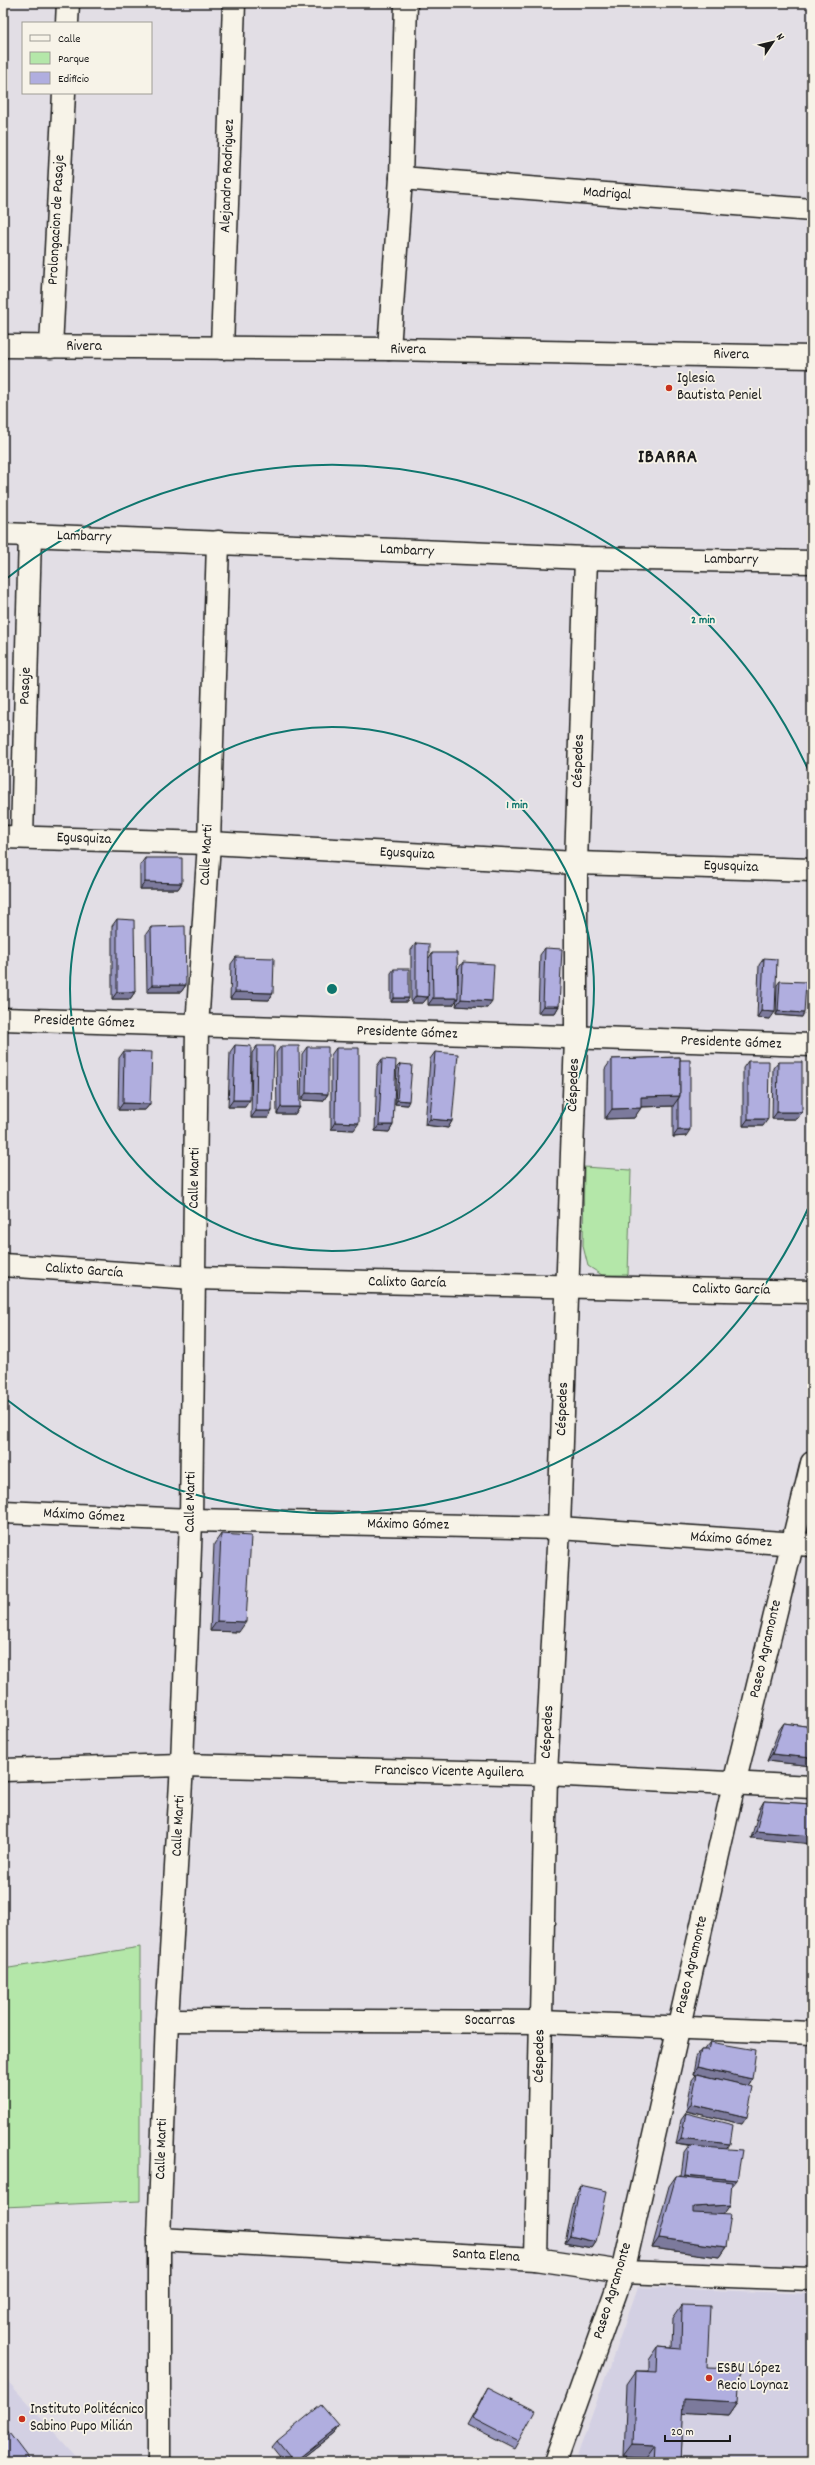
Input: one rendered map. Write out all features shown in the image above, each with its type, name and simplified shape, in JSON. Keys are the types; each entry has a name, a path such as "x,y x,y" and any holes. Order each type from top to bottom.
{"street":[{"path":"67,22 68,3"},
{"name":"Alejandro Rodriguez","path":"222,348 234,3"},
{"path":"389,349 402,178 406,3"},
{"name":"Prolongacion de Pasaje","path":"51,347 64,94"},
{"name":"Madrigal","path":"402,178 812,210"},
{"name":"Rivera","path":"3,346 389,349 812,357"},
{"name":"Lambarry","path":"3,534 586,558 812,562"},
{"name":"Pasaje","path":"12,837 30,535"},
{"name":"Calle Marti","path":"159,2462 159,2239 167,2020 182,1765 191,1520 197,1027 209,843 218,542"},
{"name":"Céspedes","path":"536,2259 546,1774 559,1528 566,1286 576,1038 576,863 586,558"},
{"name":"Egusquiza","path":"12,837 209,843 576,863 812,870"},
{"name":"Presidente Gómez","path":"3,1019 197,1027 812,1045"},
{"name":"Calixto García","path":"3,1265 194,1278 812,1292"},
{"name":"Paseo Agramonte","path":"555,2462 623,2272 677,2027 734,1784 801,1545 812,1463"},
{"name":"Máximo Gómez","path":"3,1512 191,1520 559,1528 801,1545"},
{"name":"Francisco Vicente Aguilera","path":"3,1770 182,1765 546,1774 812,1787"},
{"name":"Socarras","path":"167,2020 541,2022 812,2033"},
{"name":"Santa Elena","path":"159,2239 536,2259 623,2272 812,2279"}],"shaded area":[{"name":"ESBU López Recio Loynaz","path":"638,2287 812,2294 812,2462 575,2462"},
{"name":"Instituto Politécnico Sabino Pupo Milián","path":"3,2376 81,2462 3,2462"}],"green space":[{"path":"584,1167 631,1170 628,1275 602,1275 588,1266 583,1246"},
{"path":"140,1947 140,2201 3,2207 3,1969"}],"building":[{"path":"145,858 182,858 182,883 145,882"},
{"path":"117,919 134,920 135,992 117,992"},
{"path":"185,926 186,985 152,985 151,927"},
{"path":"416,943 429,944 428,997 416,996"},
{"path":"545,948 562,949 559,1006 543,1006"},
{"path":"432,953 457,953 458,998 433,998"},
{"path":"236,957 274,958 273,993 235,992"},
{"path":"764,958 777,959 775,1012 761,1011"},
{"path":"463,962 494,964 492,1001 461,999"},
{"path":"394,969 409,969 409,998 394,998"},
{"path":"780,981 806,982 804,1013 778,1011"},
{"path":"235,1045 251,1046 250,1100 233,1100"},
{"path":"257,1046 274,1046 272,1111 256,1111"},
{"path":"281,1046 299,1046 300,1107 281,1107"},
{"path":"307,1047 328,1047 328,1094 306,1093"},
{"path":"336,1048 359,1048 359,1123 335,1122"},
{"path":"124,1051 152,1052 150,1104 123,1103"},
{"path":"435,1052 458,1054 452,1121 430,1119"},
{"path":"680,1057 680,1096 641,1097 641,1108 612,1109 612,1059"},
{"path":"382,1059 396,1060 393,1125 379,1125"},
{"path":"680,1060 690,1060 690,1130 678,1130"},
{"path":"748,1061 769,1061 768,1119 748,1119"},
{"path":"778,1062 802,1062 802,1112 777,1112"},
{"path":"400,1064 412,1065 409,1101 397,1100"},
{"path":"221,1534 251,1536 246,1622 217,1621"},
{"path":"784,1723 812,1727 812,1758 772,1754"},
{"path":"764,1801 812,1804 812,1836 756,1831"},
{"path":"710,2042 756,2050 752,2079 697,2067 701,2050 708,2050"},
{"path":"697,2074 753,2087 747,2117 691,2104"},
{"path":"686,2113 733,2125 730,2144 681,2138"},
{"path":"689,2146 742,2150 737,2180 685,2175"},
{"path":"676,2176 732,2182 730,2205 693,2207 693,2213 731,2215 726,2247 659,2238"},
{"path":"580,2185 607,2191 596,2242 570,2236"},
{"path":"682,2305 710,2306 707,2368 740,2369 738,2402 684,2399 681,2462 655,2462 656,2445 633,2444 636,2371 657,2372 658,2347 681,2349"},
{"path":"488,2387 535,2411 518,2442 472,2418"},
{"path":"321,2405 339,2426 294,2462 277,2441"},
{"path":"3,2425 31,2462 3,2462"},
{"path":"351,2458 354,2462 347,2462"}],"place":[{"name":"Iglesia Bautista Peniel","path":"669,388"},
{"name":"ESBU López Recio Loynaz","path":"709,2378"},
{"name":"Instituto Politécnico Sabino Pupo Milián","path":"22,2419"}],"district":[{"name":"IBARRA","path":"668,458"}]}
